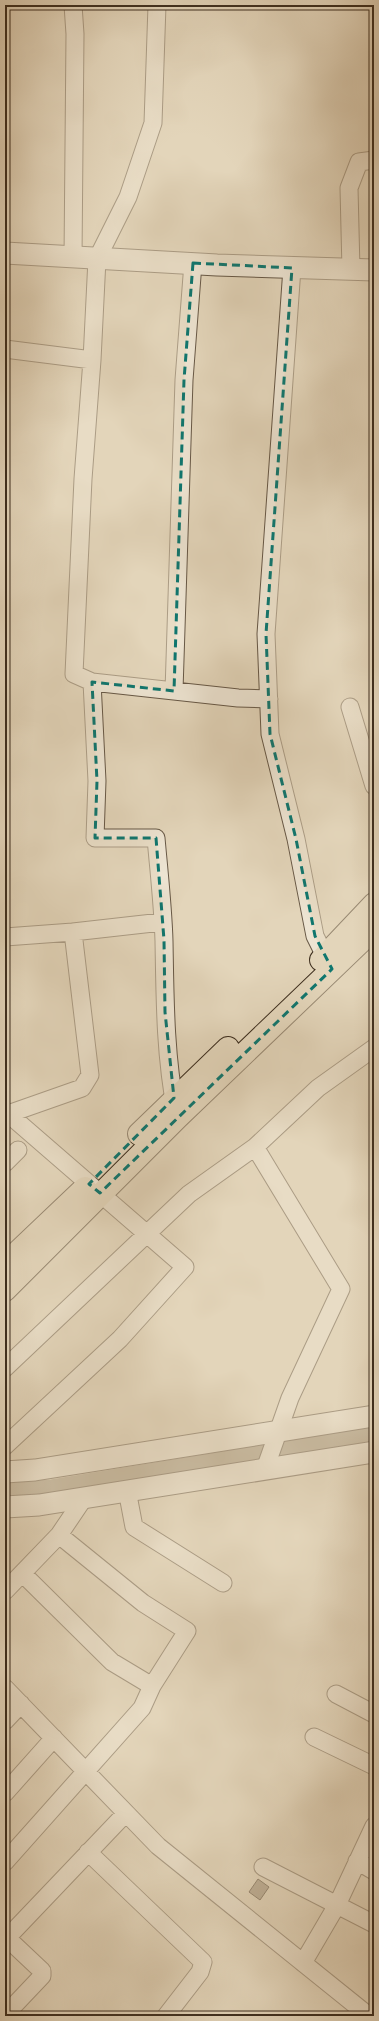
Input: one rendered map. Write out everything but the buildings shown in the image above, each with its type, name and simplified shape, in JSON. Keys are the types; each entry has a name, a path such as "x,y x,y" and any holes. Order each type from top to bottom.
{"main road":[{"path":"328,963 374,904"},
{"path":"5,1290 94,1189 176,1107 328,963 374,929"},
{"path":"5,1264 94,1189"}],"street":[{"path":"73,5 75,34 73,258"},
{"path":"157,5 153,123 128,197 96,259 92,360 83,479 74,674 92,682 269,699"},
{"path":"351,270 349,188 359,162 374,160"},
{"path":"5,253 73,258 292,268 374,270"},
{"path":"174,691 184,380 193,263"},
{"path":"292,268 266,634 270,734 296,839 314,936 328,963"},
{"path":"5,349 92,360"},
{"path":"92,682 97,781 95,838 156,838 162,922 165,1012 176,1107"},
{"path":"350,707 374,786"},
{"path":"5,937 73,932 162,922"},
{"path":"7,1113 82,1088 90,1075 73,932"},
{"path":"5,1368 189,1194 255,1147 318,1088 374,1048"},
{"path":"5,1446 120,1339 185,1267 7,1113"},
{"path":"255,1147 341,1288 290,1398 265,1469"},
{"path":"5,1163 18,1150"},
{"path":"5,1472 35,1470 374,1416"},
{"path":"5,1507 39,1505 374,1452"},
{"path":"127,1490 134,1527 223,1583"},
{"path":"5,1591 59,1536 84,1498"},
{"path":"5,1862 142,1708 152,1686 187,1631 143,1603 59,1536"},
{"path":"23,1574 112,1662 152,1686"},
{"path":"5,1688 158,1846 369,2016"},
{"path":"336,1694 374,1714"},
{"path":"5,1721 21,1704"},
{"path":"314,1737 374,1766"},
{"path":"5,1793 54,1738"},
{"path":"5,2015 42,1976 42,1971 6,1939 126,1812"},
{"path":"303,1963 337,1905 374,1826"},
{"path":"88,1852 203,1962 200,1972 166,2016"},
{"path":"357,1861 374,1870"},
{"path":"263,1867 374,1924"}],"highlighted area":[{"path":"193,263 292,268 266,634 270,734 296,839 315,936 332,969 100,1193 89,1184 174,1098 165,1012 164,940 156,838 95,838 97,781 92,682 174,691 184,380"}],"waterway":[{"path":"5,1490 52,1487 374,1434"}]}
